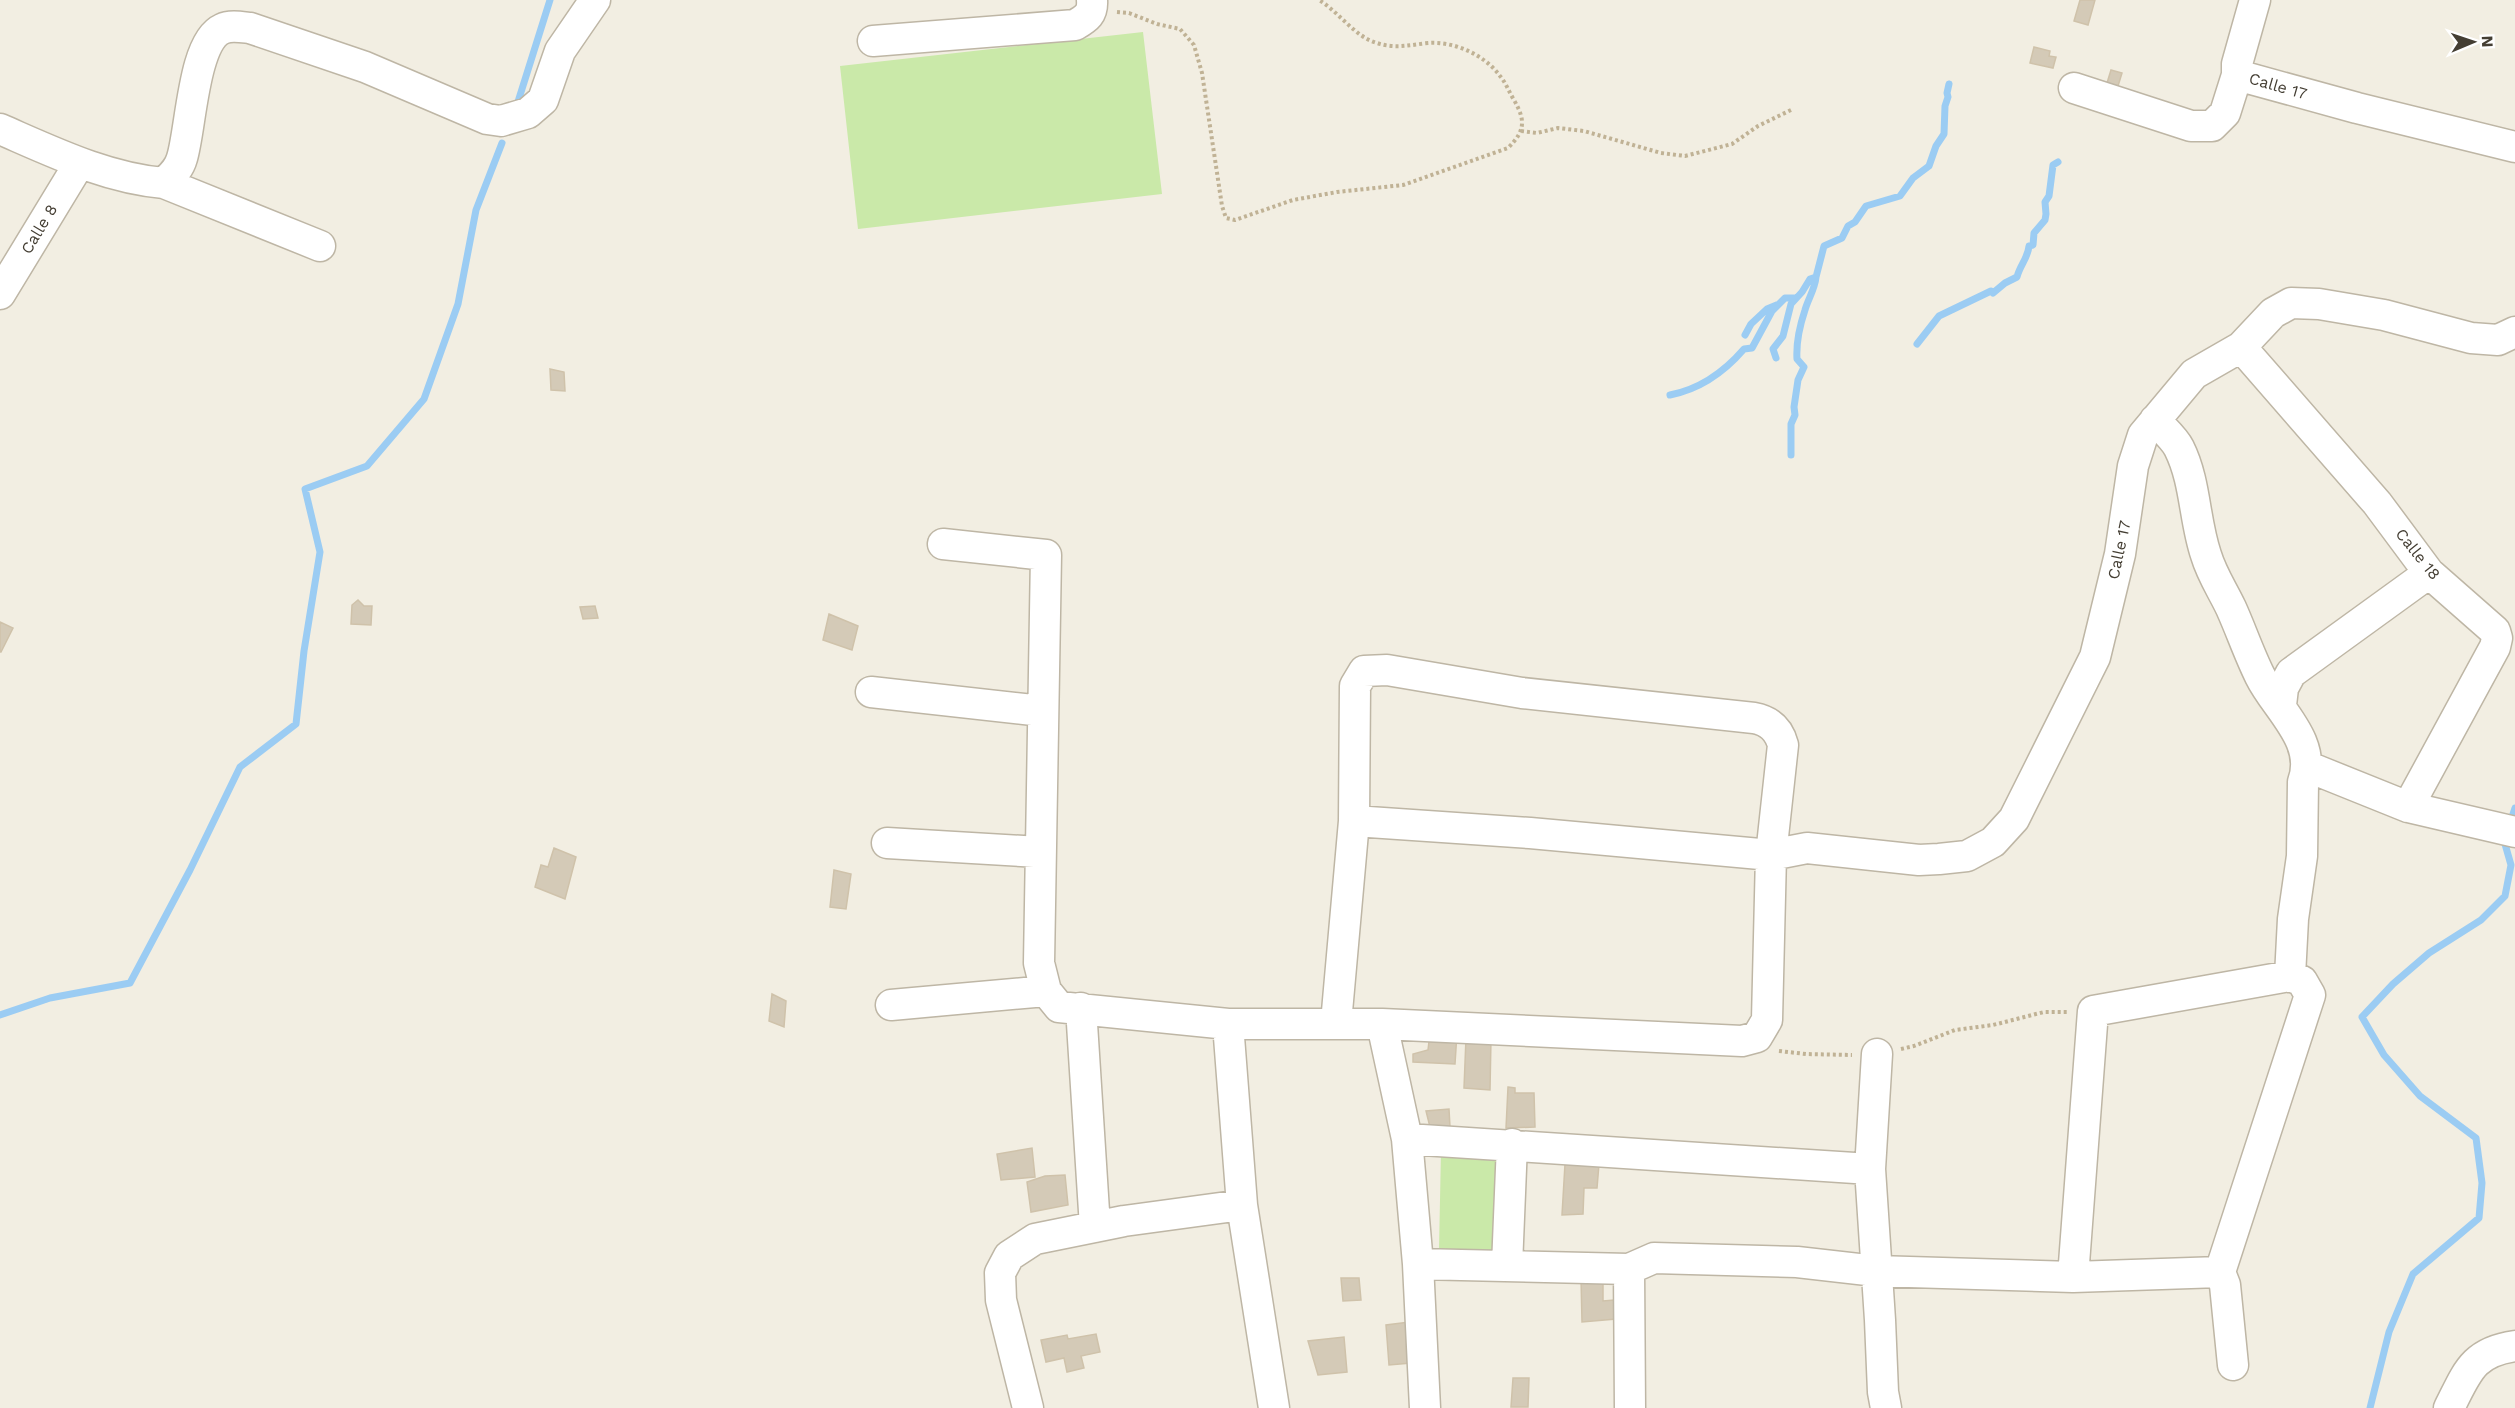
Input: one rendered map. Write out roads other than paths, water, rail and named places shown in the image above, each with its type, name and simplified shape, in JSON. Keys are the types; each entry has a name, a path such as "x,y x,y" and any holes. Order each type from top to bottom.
{"street":[{"path":"164,183 176,172 182,157 194,85 209,41 222,29 250,28 365,67 487,119 501,121 528,113 543,100 560,51 595,0"},
{"path":"2238,75 2237,64 2255,0"},
{"path":"873,41 1075,25 1088,17 1092,4"},
{"name":"Calle 17","path":"2074,88 2191,126 2212,126 2225,113 2238,75 2357,108 2515,147"},
{"path":"0,129 78,164 150,182 164,183 320,246"},
{"name":"Calle 8","path":"0,294 78,164"},
{"name":"Calle 17","path":"1354,821 1530,833 1771,855 1807,849 1919,860 1968,856 1993,842 2014,819 2095,657 2121,545 2133,466 2143,435 2194,374 2241,347 2273,313 2291,303 2319,304 2384,315 2471,338 2498,340 2515,332"},
{"name":"Calle 18","path":"2241,347 2377,503 2429,573 2490,624 2495,631 2497,638 2495,646 2408,807"},
{"path":"2156,420 2178,447 2194,492 2205,552 2216,584 2230,606 2261,677 2272,697 2281,705 2304,748 2307,771 2303,782 2302,856 2290,975"},
{"path":"943,544 1046,555 1039,852 1039,963 1046,991 1059,1007 1228,1024 1383,1024 1743,1041 1757,1037 1767,1020 1771,855 1783,746 1778,731 1763,720 1522,693 1387,670 1364,671 1355,686 1354,821 1336,1023"},
{"path":"2281,705 2283,688 2291,673 2429,573"},
{"path":"871,692 1042,711"},
{"path":"2307,771 2316,770 2408,807 2515,832"},
{"path":"887,843 1039,852"},
{"path":"2073,1277 2093,1011 2290,975 2302,981 2310,995 2220,1272 2225,1285 2233,1365"},
{"path":"891,1005 1046,991"},
{"path":"1081,1008 1095,1227"},
{"path":"1228,1024 1242,1205 1274,1408"},
{"path":"1383,1024 1407,1138 1418,1264 1425,1408"},
{"path":"1877,1054 1870,1169 1883,1392 1886,1408"},
{"path":"1407,1138 1870,1169"},
{"path":"1507,1266 1512,1144"},
{"path":"1028,1408 1001,1300 1000,1273 1009,1256 1035,1239 1124,1221 1242,1205"},
{"path":"1418,1264 1629,1269 1654,1258 1797,1262 1876,1271 2073,1277 2220,1272"},
{"path":"1629,1269 1630,1408"},
{"path":"2449,1408 2469,1368 2495,1349 2515,1346"}],"waterway":[{"path":"516,108 550,0"},
{"path":"1776,358 1773,349 1783,336 1791,304 1810,279 1816,277 1824,246 1842,238 1848,226 1855,222 1866,206 1900,196 1913,178 1929,166 1936,146 1944,134 1949,84"},
{"path":"0,1015 50,998 130,983 190,870 240,767 296,724 304,651 320,552 305,489 367,466 424,399 458,304 476,210 502,143"},
{"path":"1917,344 1939,316 1991,291 1993,293 2017,277 2029,246 2033,245 2034,233 2045,220 2045,202 2049,196 2053,165 2058,162"},
{"path":"1791,455 1791,424 1795,415 1798,380 1804,367 1797,359 1798,340 1816,277"},
{"path":"1745,335 1751,324 1767,309 1779,304 1785,298 1795,298"},
{"path":"1670,395 1702,384 1729,365 1744,349 1752,348 1772,311 1779,304"},
{"path":"2510,823 2515,808"},
{"path":"2370,1408 2389,1332 2413,1274 2479,1218 2482,1183 2476,1138 2420,1096 2384,1055 2362,1017 2393,984 2429,953 2481,920 2505,896 2511,865 2505,844 2507,837"}]}
